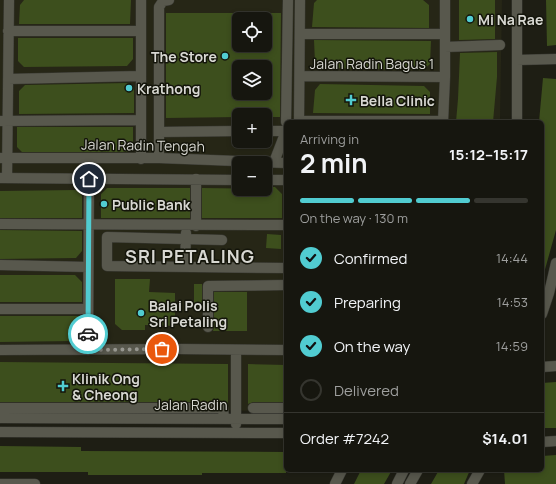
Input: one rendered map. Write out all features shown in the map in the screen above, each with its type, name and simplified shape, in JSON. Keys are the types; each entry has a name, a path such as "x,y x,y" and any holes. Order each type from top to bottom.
{"street":[{"path":"9,0 8,79 4,120 4,178 232,180"},
{"path":"141,0 141,159"},
{"path":"159,158 159,7 163,1 170,0"},
{"path":"286,120 288,0"},
{"path":"299,120 300,0"},
{"path":"443,120 445,77 445,0"},
{"path":"517,0 517,120"},
{"path":"8,31 141,31"},
{"path":"300,34 445,34"},
{"path":"445,47 500,45"},
{"path":"517,60 556,60"},
{"path":"8,79 141,76"},
{"name":"Jalan Radin Bagus 1","path":"300,76 445,77"},
{"path":"4,120 141,120"},
{"path":"159,132 232,131"},
{"path":"272,131 284,131"},
{"path":"274,162 284,136"},
{"name":"Jalan Radin Tengah","path":"4,158 159,158 284,163"},
{"path":"88,350 89,179"},
{"path":"196,179 196,226"},
{"path":"272,180 284,180"},
{"path":"0,224 284,226"},
{"path":"185,266 186,226"},
{"path":"222,240 107,237 107,266 284,268"},
{"path":"544,310 553,293 556,263"},
{"path":"0,265 88,266"},
{"path":"208,327 208,286 284,286"},
{"path":"0,309 88,309"},
{"path":"0,350 284,350"},
{"path":"236,350 236,433"},
{"path":"544,367 556,366"},
{"path":"0,408 223,408 224,419"},
{"path":"252,408 284,408"},
{"path":"263,408 264,419"},
{"name":"Jalan Radin","path":"0,418 284,419"},
{"name":"Jalan Radin","path":"0,432 284,433"},
{"path":"544,442 556,441"},
{"path":"335,484 341,472"},
{"path":"397,484 403,472"},
{"path":"410,484 417,472"},
{"path":"472,484 479,472"},
{"path":"0,484 35,484"}],"shaded area":[{"path":"0,0 502,0 500,120 284,120 284,411 0,408"}],"building":[{"path":"24,0 131,0 130,24 19,24 20,5"},
{"path":"317,0 423,0 429,5 429,28 312,27 314,3"},
{"path":"459,0 495,0 495,39 459,40"},
{"path":"546,0 556,0 556,45 547,46"},
{"name":"The Store","path":"166,13 232,13 232,52 272,52 272,13 281,13 280,117 272,117 272,108 232,108 232,117 166,118"},
{"path":"18,38 133,38 133,59 127,66 24,67 18,61"},
{"path":"314,40 431,41 430,64 423,70 320,68 315,63"},
{"path":"497,52 497,77 493,120 456,120 460,53"},
{"path":"543,78 556,79 556,230 544,273 544,120 539,120"},
{"path":"128,83 134,87 134,113 19,114 19,91 25,85"},
{"path":"320,84 424,86 430,92 430,114 313,113 315,90"},
{"path":"17,127 133,127 133,145 127,152 22,152 17,147"},
{"path":"272,187 275,187 282,194 282,218 202,218 202,188 232,188 232,196 272,196"},
{"path":"107,188 190,188 190,218 101,218 101,194"},
{"path":"77,190 82,196 82,218 0,218 0,191"},
{"path":"0,230 82,231 82,251 76,258 0,259"},
{"path":"267,234 281,235 281,249 266,248"},
{"path":"0,275 75,275 82,282 82,302 0,302"},
{"path":"115,279 150,279 149,292 175,293 175,326 145,325 145,330 122,330 115,324"},
{"path":"194,284 202,284 202,306 194,306"},
{"path":"214,292 247,292 247,331 213,331"},
{"path":"0,316 81,316 81,333 74,341 0,342"},
{"path":"0,362 228,364 228,404 223,402 0,402"},
{"path":"248,364 284,365 284,402 253,402 248,404"},
{"path":"556,382 556,428 544,428 544,383"},
{"path":"0,446 81,447 81,451 284,452 284,472 286,473 88,475 88,472 0,472"},
{"path":"556,455 556,484 505,484 504,472 544,472 544,456"},
{"path":"360,472 391,472 384,484 354,484"},
{"path":"438,472 469,472 464,484 431,484"}],"way so far":[{"path":"88,334 88,350 162,349"}],"place":[{"name":"Mi Na Rae","path":"470,19"},
{"name":"The Store","path":"225,56"},
{"name":"Krathong","path":"129,88"},
{"name":"Bella Clinic","path":"351,100"},
{"name":"Public Bank","path":"104,204"},
{"name":"Balai Polis Sri Petaling","path":"141,313"},
{"name":"Klinik Ong & Cheong","path":"63,386"}],"district":[{"name":"SRI PETALING","path":"190,256"}],"route":[{"path":"88,334 89,179"}]}
